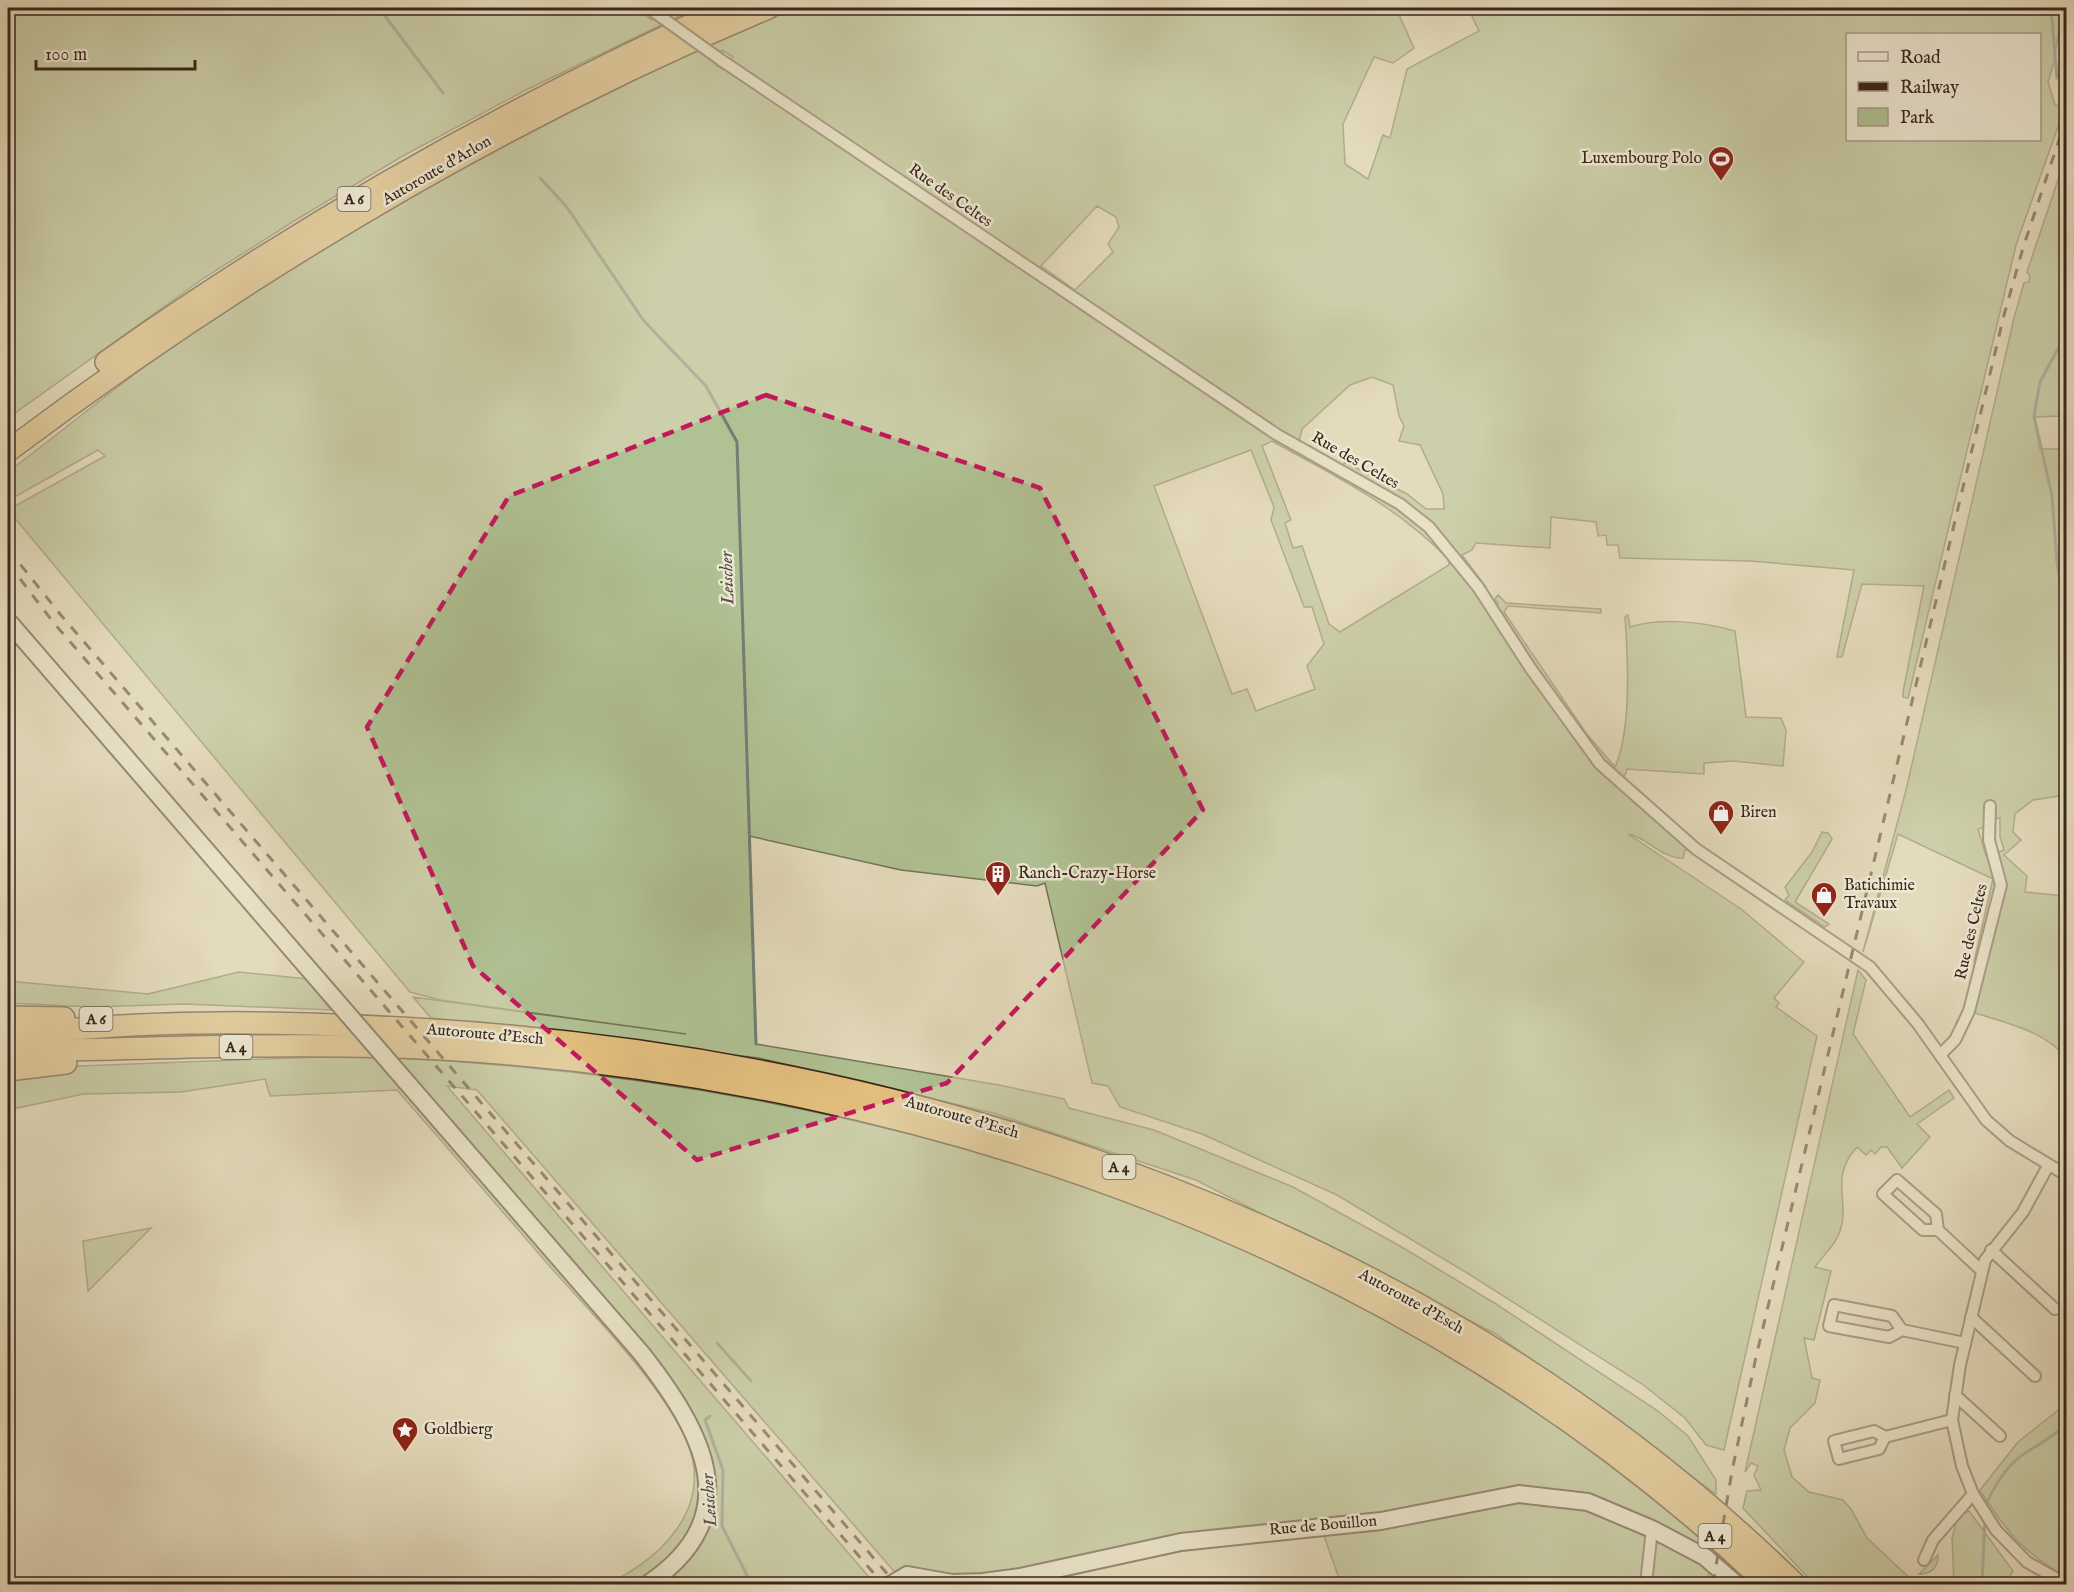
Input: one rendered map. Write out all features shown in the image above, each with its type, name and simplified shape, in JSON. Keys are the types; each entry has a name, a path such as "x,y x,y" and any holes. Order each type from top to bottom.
{"highway":[{"name":"Autoroute d'Arlon","path":"8,434 184,306 309,226 407,168 531,102 727,8"},
{"name":"Autoroute d'Arlon","path":"8,451 194,318 262,274 417,181 531,119 656,57 768,8"},
{"name":"A 6","path":"8,1019 30,1017 161,1022"},
{"name":"Autoroute d'Esch","path":"8,1036 161,1022 327,1023 489,1034 652,1052 730,1064 898,1100 1008,1130 1101,1161 1258,1223 1397,1292 1460,1328 1545,1382 1614,1431 1694,1493 1795,1584"},
{"name":"Autoroute d'Esch","path":"8,1055 52,1050 327,1046 441,1049 600,1064 716,1082 887,1117 1086,1176 1247,1240 1342,1285 1449,1344 1600,1444 1680,1506 1767,1584"},
{"name":"A 4","path":"8,1070 90,1060 146,1048"}],"main road":[{"path":"8,621 642,1354 673,1394 691,1425 707,1470 706,1507 698,1529 686,1550 668,1571 648,1584"},
{"name":"Rue de Bouillon","path":"892,1584 907,1575 952,1583 1020,1577 1181,1542 1249,1533 1381,1521 1519,1494 1588,1502 1652,1529 1706,1557 1736,1584"}],"street":[{"name":"Rue des Celtes","path":"649,8 721,60 1276,434 1400,504 1429,527 1478,587 1531,669 1600,764 1696,849 1870,967 1918,1024 1986,1120 2010,1141 2048,1166 2067,1175"},
{"name":"Rue des Celtes","path":"1940,1055 1955,1040 1969,1011 2001,885 1989,840 1990,806"},
{"path":"2048,1166 2023,1212 1990,1250 1982,1271 1965,1343 1952,1420 1962,1466 1973,1494 1996,1530 2012,1548 2042,1573 2066,1584"},
{"path":"1938,1230 1923,1230 1883,1194 1897,1180 1936,1214 1938,1230 1982,1271"},
{"path":"1990,1250 2055,1309"},
{"path":"1902,1330 1892,1316 1834,1305 1829,1326 1889,1337 1902,1330 1965,1343"},
{"path":"1971,1317 2035,1376"},
{"path":"1955,1395 2001,1436"},
{"path":"1885,1437 1952,1420"},
{"path":"1924,1560 1933,1540 1973,1494"},
{"path":"1646,1584 1652,1529"}],"highlighted area":[{"path":"766,395 1040,488 1203,810 947,1083 697,1160 473,966 367,727 509,496"}],"green space":[{"path":"8,8 651,8 646,16 652,20 664,9 662,8 696,8 524,91 401,157 204,278 8,418"},
{"path":"798,8 1396,8 1414,48 1393,63 1374,57 1343,124 1345,164 1368,179 1383,135 1390,138 1407,69 1479,31 1468,8 2062,8 2054,62 2048,82 2055,105 2065,107 2016,245 1908,698 1903,697 1903,692 1924,586 1862,584 1842,657 1837,657 1854,570 1750,561 1620,558 1618,545 1607,545 1606,535 1598,536 1596,522 1551,517 1550,548 1476,543 1472,550 1462,555 1486,587 1479,587 1493,610 1498,604 1495,599 1498,595 1506,603 1601,609 1601,613 1508,606 1504,612 1586,733 1615,767 1624,734 1628,694 1625,617 1628,615 1630,627 1669,621 1710,625 1735,631 1746,717 1781,718 1786,730 1783,766 1733,761 1704,763 1704,774 1627,769 1625,775 1617,781 1696,849 1685,850 1683,858 1675,857 1628,834 1741,909 1804,962 1774,998 1779,1003 1776,1007 1817,1036 1724,1450 1706,1445 1685,1418 1642,1384 1472,1276 1337,1195 1202,1134 1120,1107 1108,1086 1092,1083 1045,883 1037,886 901,870 749,836 756,1044 999,1085 1064,1099 1069,1108 1154,1130 1293,1187 1400,1246 1496,1304 1658,1411 1688,1436 1716,1480 1716,1494 1496,1334 1196,1180 993,1113 759,1058 431,1018 413,997 686,1034 440,1000 410,992 8,510 105,456 98,450 11,499 8,493 8,472 143,368 235,304 330,244 477,161 695,52","holes":["722,50 733,57 723,70 714,63","1097,206 1116,217 1119,227 1108,244 1113,252 1075,290 1041,266","1372,377 1393,385 1399,416 1404,426 1399,441 1420,445 1443,494 1444,509 1426,509 1407,494 1345,462 1343,465 1310,446 1310,453 1298,446 1302,429 1350,385","1272,441 1364,493 1408,523 1448,559 1449,565 1340,632 1329,624 1302,546 1293,548 1285,523 1291,520 1262,446","1251,450 1274,507 1271,520 1304,607 1312,607 1324,644 1307,666 1315,689 1256,711 1247,689 1232,694 1154,486"]},
{"path":"2066,156 2066,390 2062,391 2060,416 2034,417 2040,449 2065,449 2066,795 2033,800 2015,814 2013,832 2021,840 2004,855 2027,876 2025,892 2066,896 2066,1058 2057,1048 2035,1034 1969,1011 1980,963 1974,962 1993,879 1898,834 1863,952 1906,790 2014,318 2024,283 2029,282 2030,276 2027,272","holes":["2000,818 2000,837 2004,850 1986,856 1978,829 1985,827 1984,821"]},
{"path":"1822,832 1828,833 1832,839 1795,902 1829,924 1825,927 1785,900 1789,895 1785,887 1812,852"},
{"path":"1858,970 1866,980 1853,1034 1910,1117 1949,1090 1954,1098 1917,1124 1930,1137 1902,1168 1887,1147 1881,1147 1875,1154 1871,1150 1866,1155 1857,1147 1848,1159 1843,1170 1842,1224 1836,1240 1815,1267 1831,1271 1814,1340 1804,1338 1812,1378 1820,1380 1815,1403 1790,1428 1784,1450 1792,1477 1809,1492 1843,1500 1851,1509 1867,1538 1916,1584 1814,1584 1743,1508 1747,1491 1761,1490 1754,1475 1758,1466 1751,1463 1745,1472"},
{"path":"239,972 308,979 331,1010 185,1004 91,1007 8,1003 8,981 148,994"},
{"path":"345,1056 488,1064 631,1080 772,1103 912,1135 1050,1175 1185,1224 1315,1283 1442,1351 1548,1420 1615,1470 1713,1549 1707,1584 1680,1582 1678,1584 1341,1584 1323,1533 1219,1541 1017,1584 905,1584 477,1090 447,1086 875,1584 607,1584 656,1553 681,1523 694,1488 694,1468 688,1444 674,1417 633,1360 397,1090 270,1096 265,1079 181,1092 83,1094 8,1110 8,1081 43,1077 79,1066"},
{"path":"151,1228 88,1291 83,1241"},
{"path":"2066,1404 2066,1576 2038,1559 2017,1540 1980,1490 2018,1442"},
{"path":"1969,1511 2013,1571 2005,1584 1954,1584 1952,1538 1958,1516"},
{"path":"1938,1555 1933,1569 1919,1574"}],"waterway":[{"name":"Leischer","path":"379,8 443,93"},
{"path":"2051,8 2057,78"},
{"name":"Leischer","path":"540,178 566,206 644,321 706,386 737,442 756,1044"},
{"path":"2066,334 2040,382 2034,416 2052,496 2057,562 2066,617"},
{"name":"Leischer","path":"717,1343 751,1381"},
{"name":"Leischer","path":"710,1416 705,1420 723,1470 722,1526 750,1581"},
{"path":"1986,1506 2010,1466 2066,1424"},
{"path":"1982,1584 1985,1519"}],"railway":[{"path":"1713,1584 1732,1471 1756,1357 2004,315 2023,248 2066,119"},
{"path":"8,549 60,614 896,1584"},
{"path":"8,563 53,622 883,1584"}],"place":[{"name":"Luxembourg Polo","path":"1721,182"},
{"name":"Biren","path":"1721,836"},
{"name":"Ranch-Crazy-Horse","path":"998,897"},
{"name":"Batichimie Travaux","path":"1824,918"},
{"name":"Goldbierg","path":"405,1453"}]}
